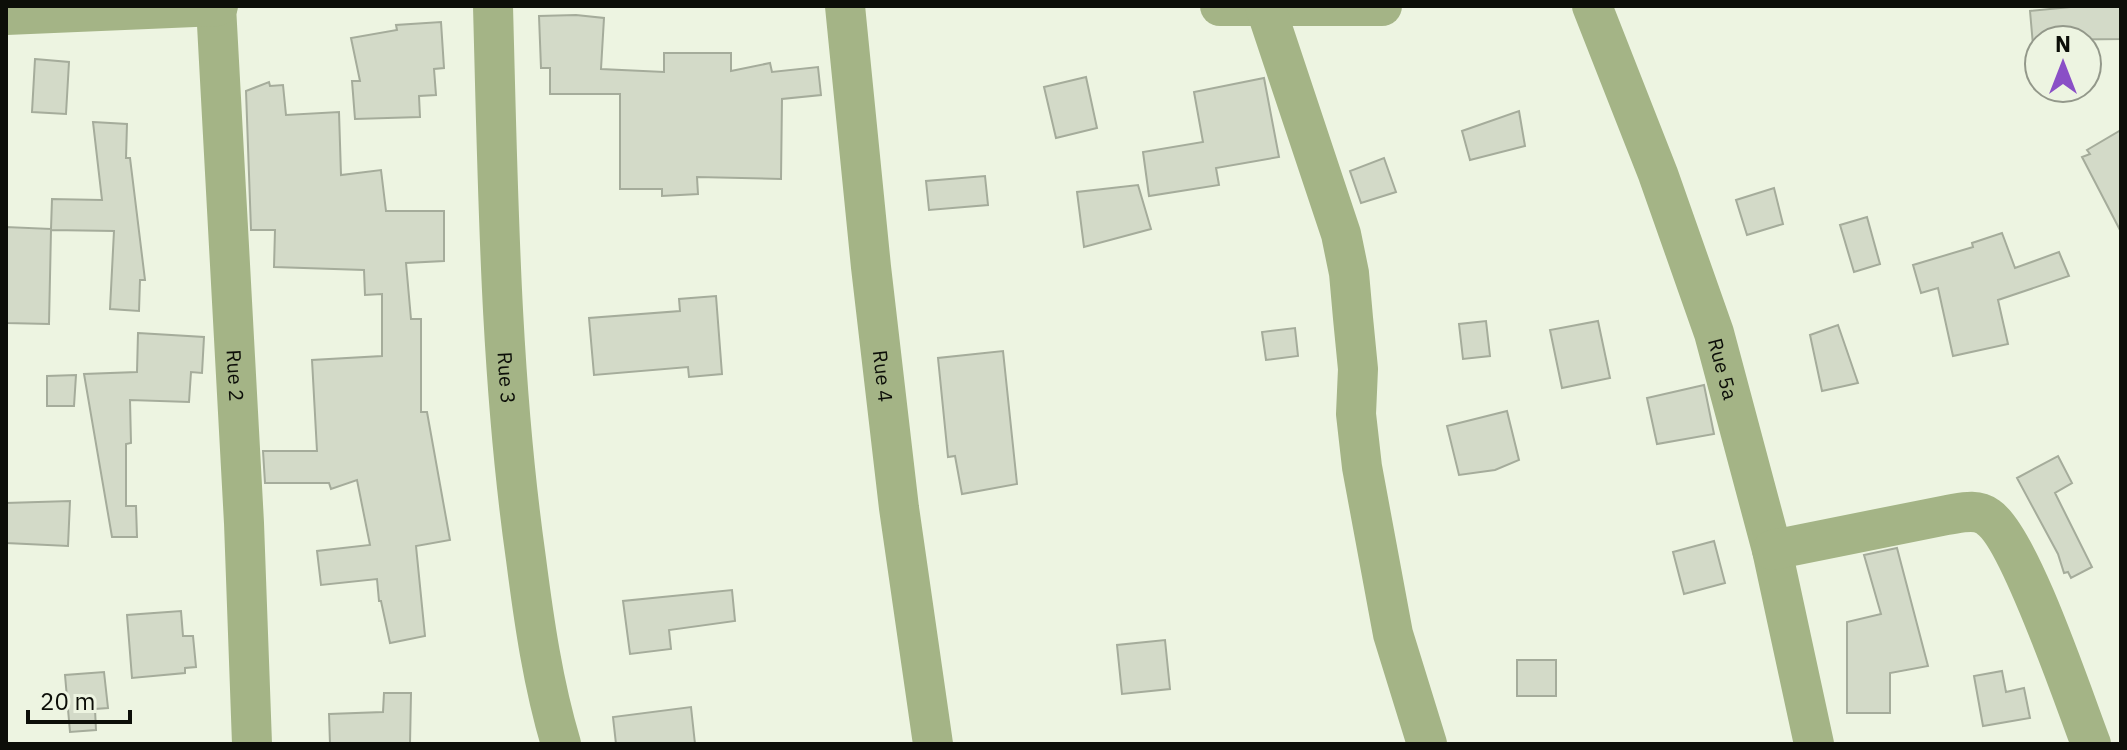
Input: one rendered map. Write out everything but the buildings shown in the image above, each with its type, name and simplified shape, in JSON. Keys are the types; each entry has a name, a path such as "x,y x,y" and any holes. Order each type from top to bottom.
{"street":[{"path":"6,15 217,6"},
{"name":"Rue 2","path":"217,6 244,523 252,744"},
{"name":"Rue 3","path":"493,6 506,345 515,482 542,663 561,744"},
{"name":"Rue 4","path":"845,6 899,508 933,744"},
{"path":"1220,6 1382,6"},
{"path":"1265,6 1341,234 1355,331 1358,369 1356,414 1362,467 1393,634 1427,744"},
{"name":"Rue 5a","path":"1592,6 1658,174 1714,333 1772,550 1814,744"},
{"path":"1772,550 1947,515 1985,514 2004,533 2019,560 2091,744"}]}
